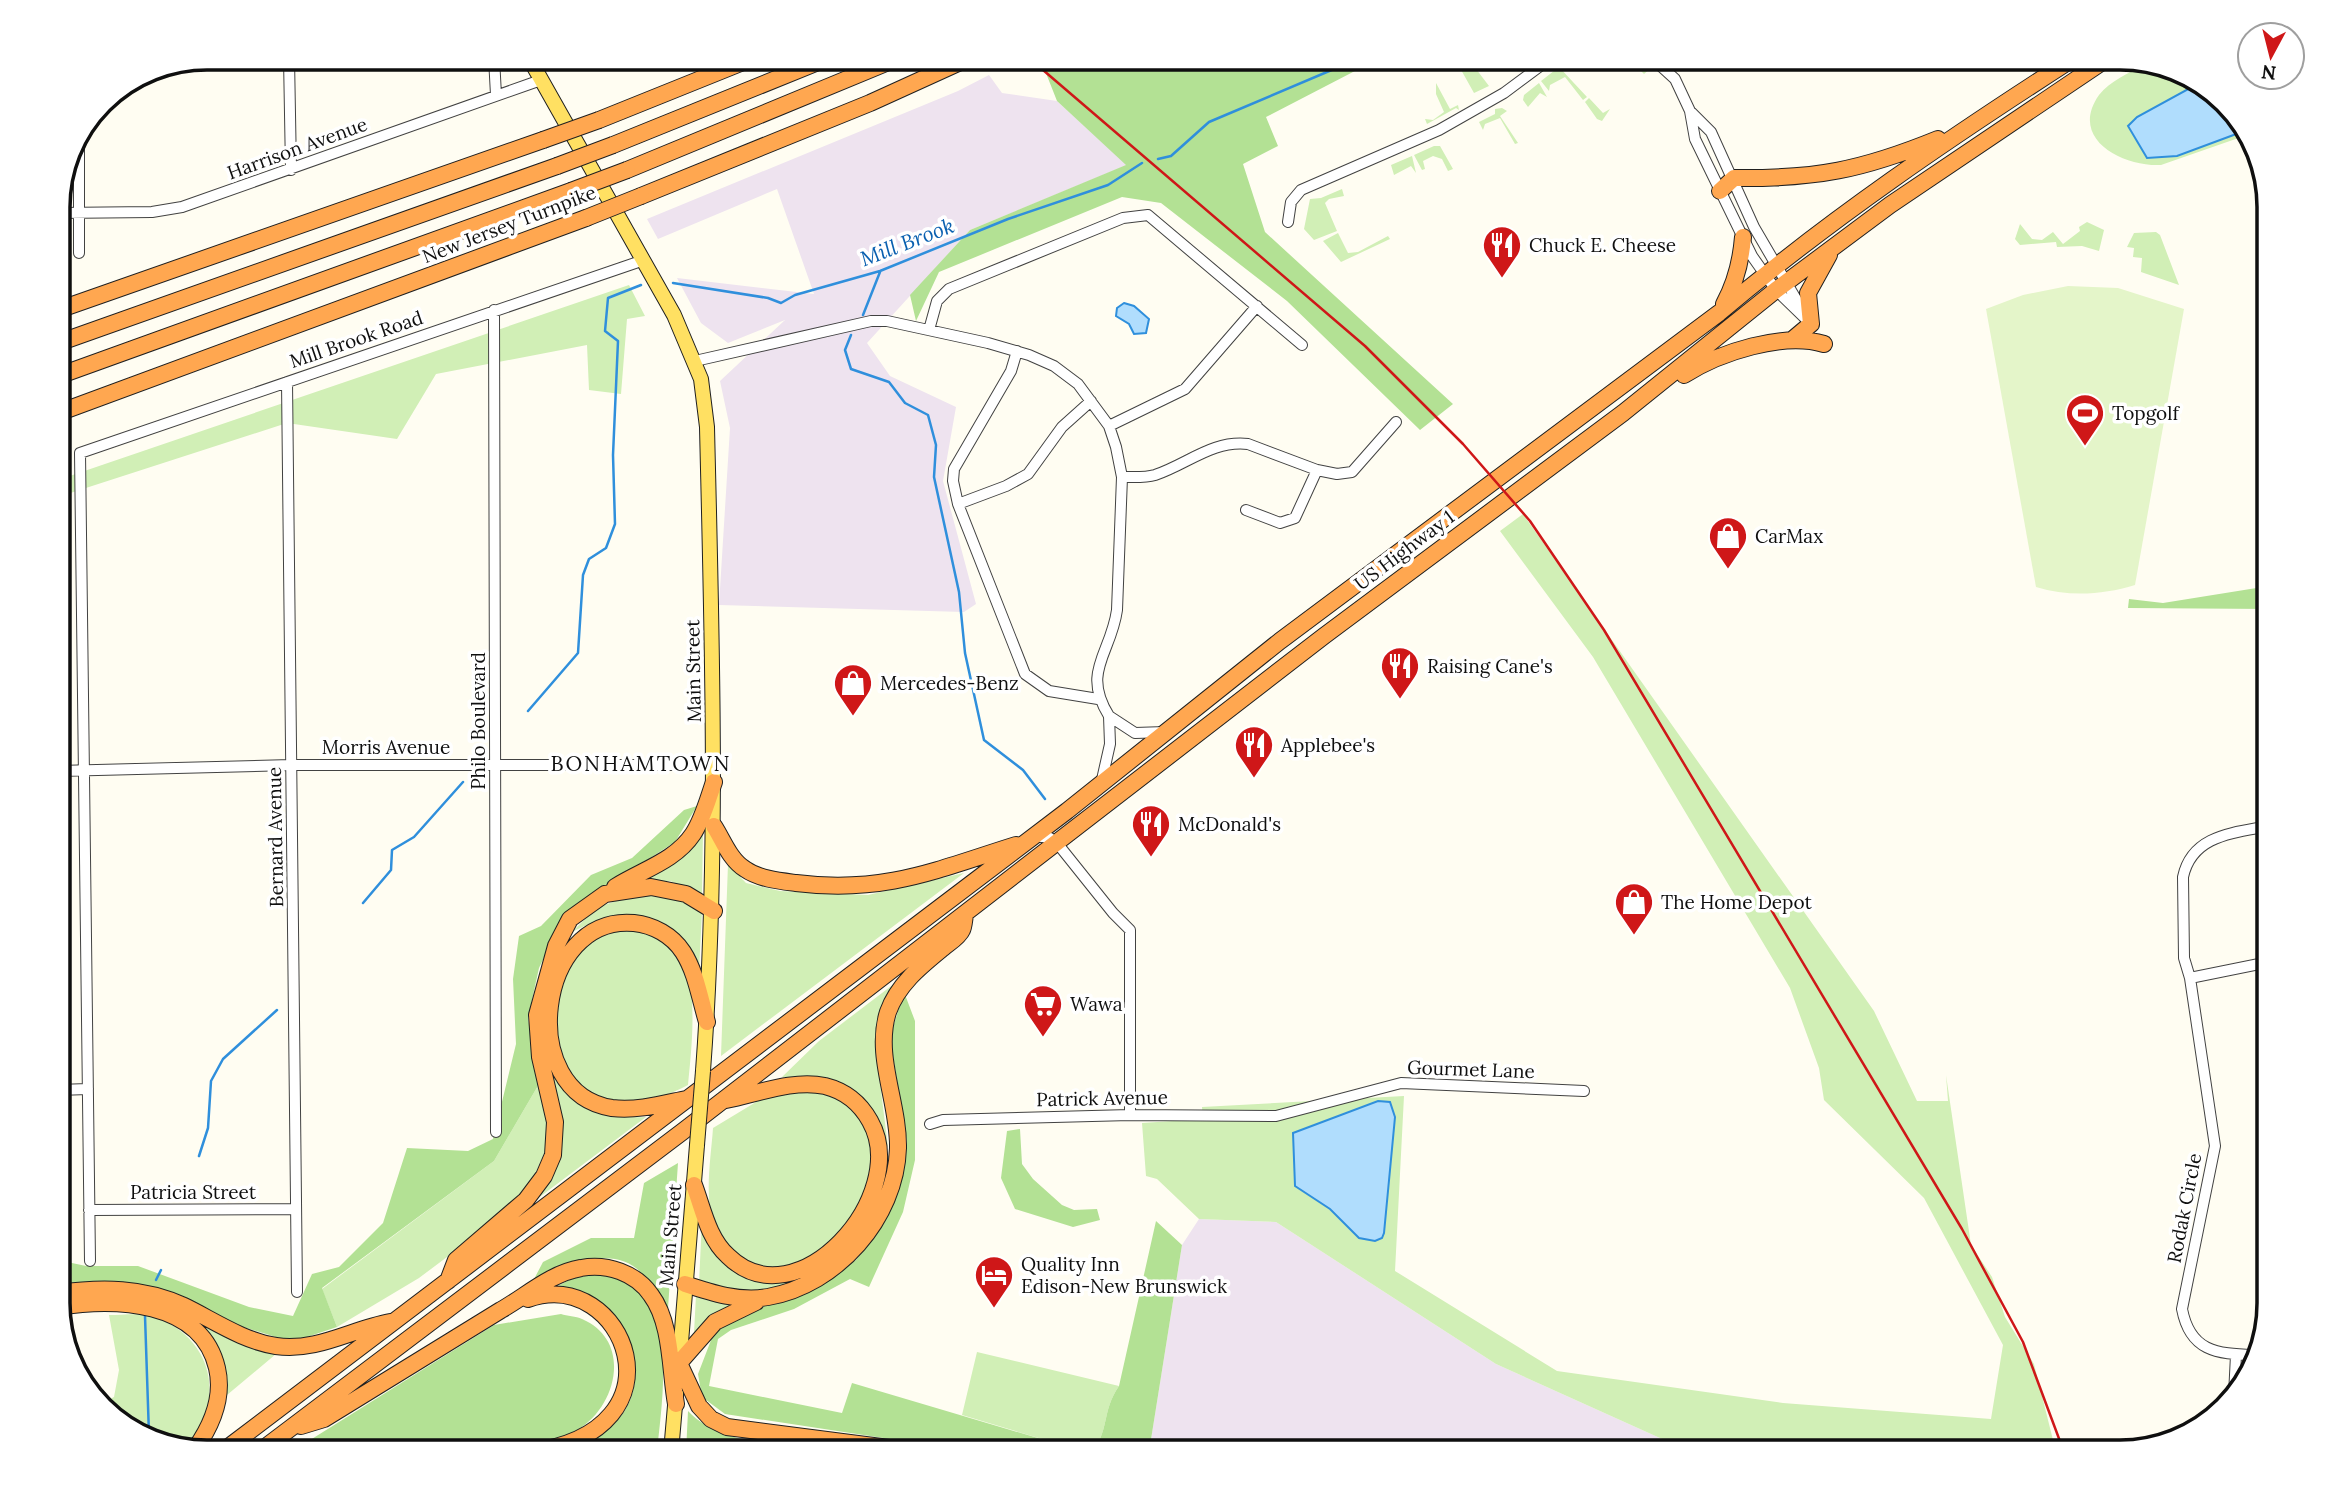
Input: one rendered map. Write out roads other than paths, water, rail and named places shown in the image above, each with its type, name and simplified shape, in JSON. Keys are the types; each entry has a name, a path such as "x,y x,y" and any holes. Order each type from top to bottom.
{"highway":[{"path":"70,306 599,120 723,70"},
{"name":"New Jersey Turnpike","path":"70,339 557,166 798,70"},
{"name":"New Jersey Turnpike","path":"70,372 627,170 869,70"},
{"name":"New Jersey Turnpike","path":"70,409 586,218 870,103 943,70"},
{"path":"238,1440 692,1098 1168,732 1280,641 1719,313 1770,270 1966,127 2055,70"},
{"name":"US Highway 1","path":"274,1440 724,1100 1324,636 1623,413 1782,286 2021,114 2089,70"},
{"path":"1720,191 1734,178 1795,178 1872,165 1966,127"},
{"path":"1719,313 1733,287 1742,260 1743,237"},
{"path":"1788,342 1811,324 1808,293 1835,247"},
{"path":"1623,413 1705,362 1751,347 1805,339 1824,344"},
{"path":"448,1280 456,1260 519,1208 549,1165 556,1137 539,1050 538,1001 556,946 570,919 605,894 678,851 697,826 714,774"},
{"path":"714,826 736,862 745,870 782,881 830,886 872,884 918,877 1030,839"},
{"path":"605,894 661,887 686,894 714,911"},
{"path":"834,1440 719,1424 699,1406 679,1363 715,1322 767,1297 800,1286 834,1268 863,1240 883,1206 893,1180 898,1151 895,1111 883,1043 889,1010 904,983 962,932 965,915"},
{"path":"692,1098 626,1109 602,1105 575,1090 561,1073 552,1046 550,1017 553,989 563,962 575,944 587,935 612,924 638,923 659,930 683,952 707,1021"},
{"path":"694,1185 711,1233 728,1257 758,1273 781,1274 813,1263 834,1248 862,1213 876,1185 880,1154 874,1128 859,1105 839,1091 811,1084 724,1100"},
{"path":"288,1430 324,1419 560,1275 582,1267 615,1269 636,1279 650,1293 663,1321 676,1404"},
{"path":"685,1284 721,1296 767,1297"},
{"path":"70,1292 115,1289 151,1294 182,1305 253,1340 286,1347 313,1345 368,1326 394,1322"},
{"path":"512,1304 549,1295 568,1296 588,1303 612,1325 625,1351 627,1367 622,1399 607,1421 576,1440"},
{"path":"70,1306 130,1304 166,1312 193,1328 210,1349 219,1388 210,1424 201,1440"}],"main road":[{"name":"Main Street","path":"536,70 644,260 695,361 707,427 714,911 673,1440"}],"street":[{"path":"289,70 290,170"},
{"path":"495,70 496,95"},
{"path":"1288,222 1291,202 1301,190 1439,130 1504,93 1535,70"},
{"path":"1665,70 1675,79 1690,111 1695,139 1743,237 1811,324"},
{"name":"Harrison Avenue","path":"70,213 166,211 290,170 541,80"},
{"path":"1690,111 1711,132 1734,178 1770,270"},
{"path":"79,157 79,253"},
{"path":"929,330 937,301 949,289 1123,218 1148,215 1302,345"},
{"name":"Mill Brook Road","path":"84,771 80,453 644,260"},
{"path":"1109,426 1185,389 1257,306"},
{"name":"Philo Boulevard","path":"495,310 496,1132"},
{"path":"695,361 871,321 929,330 1017,351 1042,359 1066,375 1091,401 1109,426 1122,477 1117,610 1114,628 1100,660 1098,699 1109,716 1135,733 1168,732"},
{"path":"1017,351 1011,371 954,469 953,481 958,504 1025,674 1049,691 1098,699"},
{"name":"Bernard Avenue","path":"287,382 297,1292"},
{"path":"958,504 1006,486 1028,474 1062,427 1091,401"},
{"path":"1122,477 1155,475 1209,449 1237,442 1259,447 1317,470 1337,474 1352,472 1396,422"},
{"path":"1246,510 1280,523 1295,518 1317,470"},
{"path":"1101,784 1110,744 1109,716"},
{"name":"Morris Avenue","path":"70,771 291,765 495,764 714,774"},
{"path":"84,771 90,1261"},
{"name":"Rodak Circle","path":"2247,1355 2212,1350 2199,1343 2185,1325 2182,1310 2215,1146 2190,978 2184,958 2183,877 2186,865 2202,845 2214,838 2257,828"},
{"path":"1030,839 1050,838 1057,843 1130,930 1130,1115"},
{"path":"2190,978 2257,964"},
{"name":"Gourmet Lane","path":"1276,1116 1401,1083 1584,1091"},
{"path":"70,1090 88,1089"},
{"name":"Patrick Avenue","path":"930,1124 943,1120 1130,1115 1276,1116"},
{"name":"Patricia Street","path":"89,1210 296,1209"},
{"path":"2235,1378 2236,1354"}],"water":[{"path":"2189,89 2217,110 2236,134 2177,156 2147,158 2128,126 2137,117"},
{"path":"1124,303 1134,306 1149,319 1146,333 1134,334 1129,324 1116,316 1117,308"},
{"path":"1378,1101 1390,1102 1395,1117 1384,1233 1382,1238 1375,1241 1359,1238 1330,1209 1295,1186 1293,1133"}],"waterway":[{"name":"Mill Brook","path":"1158,159 1171,156 1209,122 1332,70"},
{"name":"Mill Brook","path":"673,283 768,298 781,303 795,295 880,271 1008,219 1108,185 1142,163"},
{"path":"863,315 880,272"},
{"name":"Mill Brook","path":"528,711 578,653 583,575 589,559 606,548 615,524 613,455 618,341 605,331 608,298 641,285"},
{"path":"851,335 845,350 851,369 889,382 905,403 928,415 936,445 934,477 959,592 965,653 984,740 1023,770 1045,799"},
{"name":"Mill Brook","path":"363,903 391,870 392,850 414,837 463,782"},
{"name":"Mill Brook","path":"199,1156 208,1128 211,1081 223,1059 277,1010"},
{"name":"Mill Brook","path":"156,1280 161,1270"},
{"name":"Mill Brook","path":"145,1316 149,1427"}],"railway":[{"path":"1043,70 1365,346 1463,444 1530,521 1604,630 1962,1229 2023,1342 2060,1440"}],"place":[{"name":"Chuck E. Cheese","path":"1502,279"},
{"name":"Topgolf","path":"2085,447"},
{"name":"CarMax","path":"1728,570"},
{"name":"Raising Cane's","path":"1400,700"},
{"name":"Mercedes-Benz","path":"853,717"},
{"name":"Applebee's","path":"1254,779"},
{"name":"McDonald's","path":"1151,858"},
{"name":"The Home Depot","path":"1634,936"},
{"name":"Wawa","path":"1043,1038"},
{"name":"Quality Inn Edison-New Brunswick","path":"994,1309"}],"district":[{"name":"BONHAMTOWN","path":"641,763"}]}
